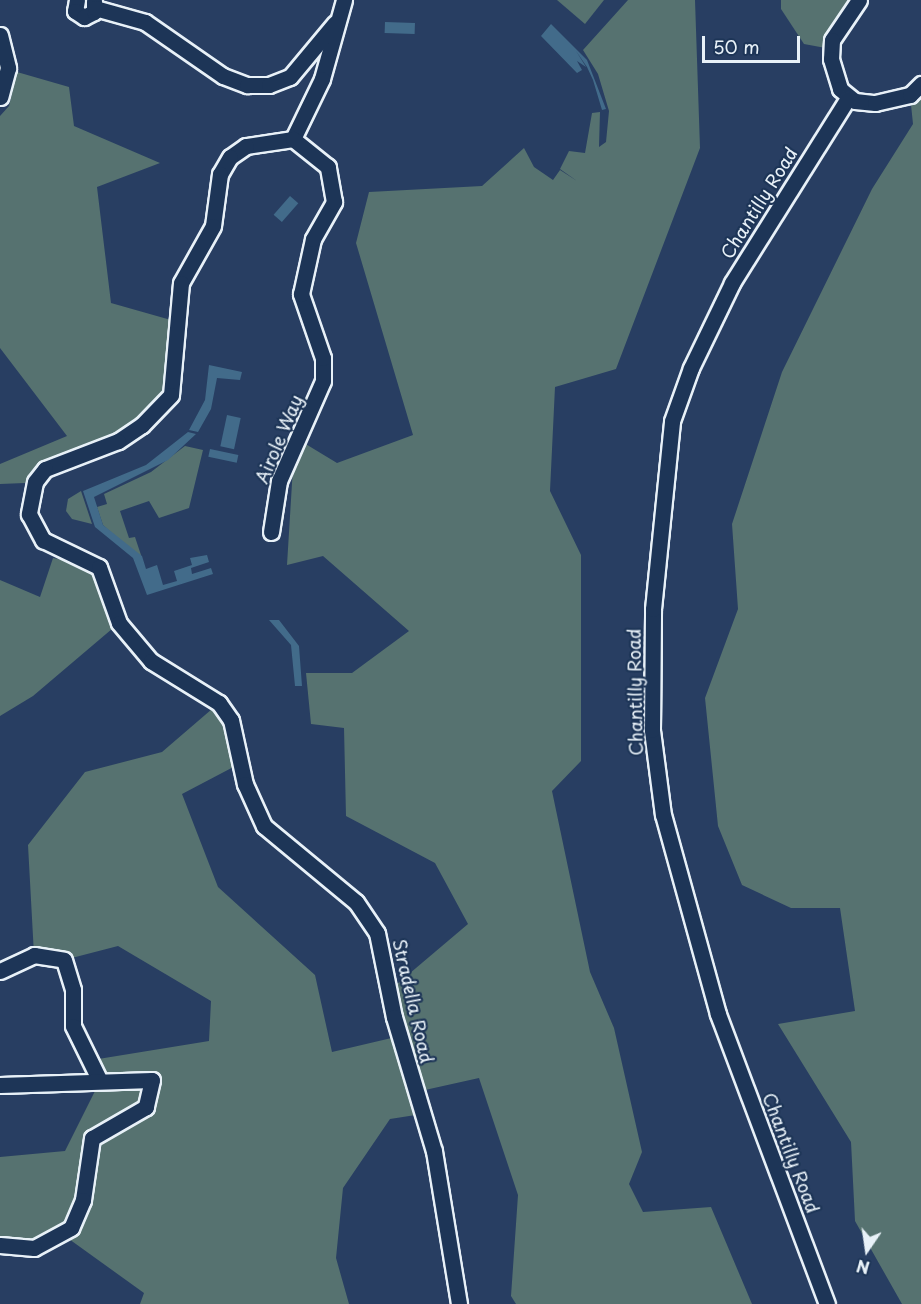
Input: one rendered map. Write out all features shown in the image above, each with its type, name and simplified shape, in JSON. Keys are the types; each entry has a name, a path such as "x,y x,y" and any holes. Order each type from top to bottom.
{"street":[{"path":"77,0 80,16 94,4 145,22 223,76 247,86 290,77 338,18"},
{"path":"292,139 322,80 344,0"},
{"path":"859,0 838,25 831,49 836,81 848,98 888,101 921,84"},
{"path":"0,35 8,68 0,97"},
{"name":"Chantilly Road","path":"827,1304 718,1014 663,815 652,730 653,609 672,421 691,368 732,283 848,98"},
{"name":"Airole Way","path":"271,532 279,482 323,381 323,358 301,294 313,239 334,202 328,167 292,139"},
{"name":"Stradella Road","path":"292,139 246,146 230,157 220,174 213,226 180,283 178,363 171,395 142,425 118,441 45,469 35,482 29,514 50,545 99,567 119,623 151,662 219,703 231,720 245,784 264,826 356,902 377,933 394,1017 434,1151 459,1304"},
{"path":"0,971 34,955 64,960 73,990 73,1026 100,1081"},
{"path":"0,1085 152,1080 151,1101 92,1138 83,1200 70,1227 34,1248 0,1245"}],"green space":[{"path":"557,0 604,0 585,24"},
{"path":"628,0 695,0 700,148 616,369 555,387 550,491 581,555 581,761 552,791 590,972 614,1028 642,1152 629,1184 643,1212 711,1207 752,1304 516,1304 511,1296 518,1195 479,1078 416,1092 422,1114 390,1119 343,1188 336,1258 349,1304 140,1304 144,1293 62,1234 50,1244 0,1245 0,1157 65,1151 100,1081 86,1061 209,1041 211,1001 118,946 64,960 34,955 28,845 85,772 162,752 219,703 241,763 182,794 218,887 315,975 332,1052 400,1036 390,990 468,924 435,863 346,816 344,728 311,724 306,673 352,673 409,631 323,556 287,565 293,467 304,443 337,463 413,435 356,243 369,192 482,186 524,148 534,167 553,180 560,170 577,181 560,169 569,151 585,153 592,113 600,112 599,147 606,142 609,111 598,74 583,50"},
{"path":"781,0 859,0 831,49 804,44 781,9"},
{"path":"17,72 69,87 74,126 160,163 97,187 111,303 178,322 165,391 149,411 118,434 40,462 25,483 0,484 0,464 67,436 0,348 0,116 9,106"},
{"path":"921,84 921,1304 902,1304 855,1221 851,1142 778,1024 855,1011 840,908 791,908 742,885 718,826 705,698 738,609 732,524 782,372 872,189 913,124 910,95"},
{"path":"185,446 203,450 189,508 159,518 149,501 120,511 129,538 135,537 141,555 137,556 103,525 97,507 107,504 104,494 151,472"},
{"path":"81,491 92,524 72,519 66,511 68,499"},
{"path":"53,558 99,567 119,623 33,696 0,716 0,580 40,597"}],"water":[{"path":"385,22 415,23 415,34 385,33"},
{"path":"551,24 587,60 606,109 602,110 593,80 587,67 576,51 586,67 577,61 582,70 577,73 541,36"},
{"path":"290,196 298,203 282,222 274,215"},
{"path":"209,365 242,372 240,380 217,378 211,409 198,432 189,430 205,400"},
{"path":"227,415 241,418 234,449 220,446"},
{"path":"188,432 196,434 168,460 94,497 103,525 142,556 146,569 157,565 163,585 177,581 174,571 192,565 190,558 207,555 209,562 191,568 192,574 211,568 213,574 147,595 133,558 95,527 83,491 146,465"},
{"path":"210,449 238,455 237,463 208,457"},
{"path":"269,620 279,620 299,646 302,686 295,686 291,645"}]}
